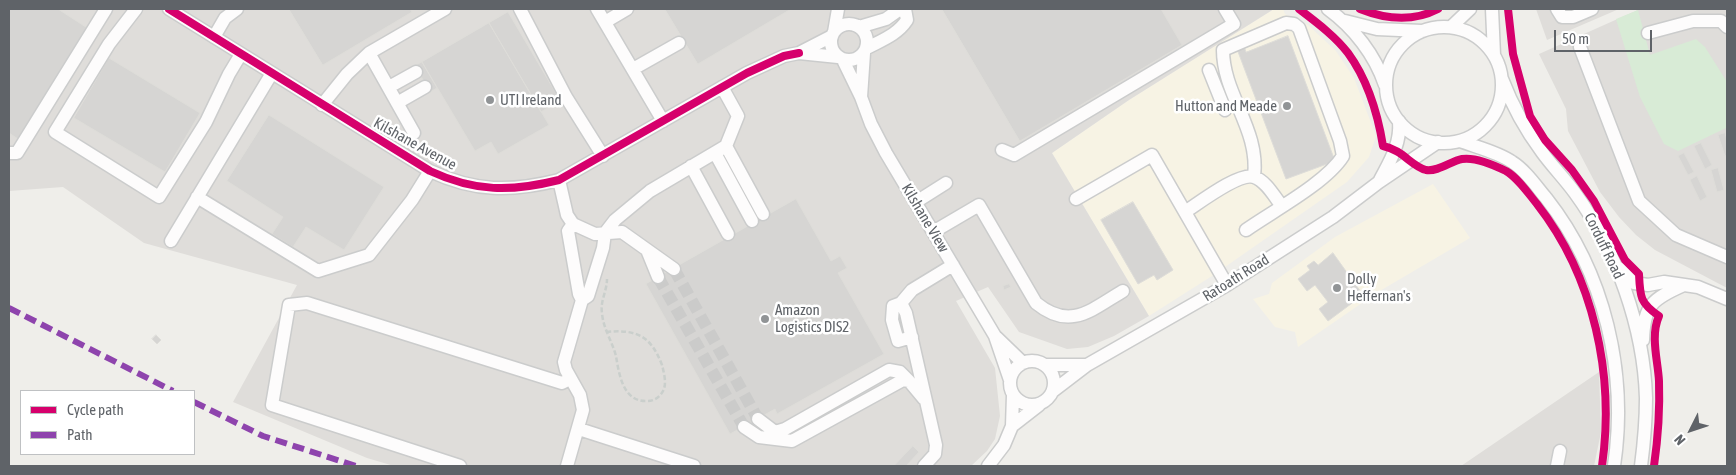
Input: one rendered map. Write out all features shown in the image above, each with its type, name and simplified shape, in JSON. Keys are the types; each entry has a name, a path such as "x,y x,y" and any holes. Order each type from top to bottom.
{"street":[{"path":"9,153 17,153 106,9"},
{"path":"136,9 109,44 55,132 159,197 206,122 229,74 242,54"},
{"name":"Kilshane Avenue","path":"169,9 430,171 458,183 494,189 531,186 559,180 764,64 800,53 833,34"},
{"path":"214,37 225,18 237,9"},
{"path":"322,105 347,74 370,53 445,9"},
{"path":"520,9 566,97 603,156"},
{"path":"597,9 663,121"},
{"path":"605,22 627,9"},
{"path":"838,9 832,47 840,58 855,60 865,50 902,27 907,20 905,9"},
{"path":"846,9 856,26 866,36 865,50"},
{"path":"833,34 842,25 856,26 886,19 900,9"},
{"path":"1002,150 1014,155 1234,24 1225,9"},
{"path":"1328,9 1345,21 1378,64 1386,87"},
{"path":"1451,27 1470,9"},
{"path":"1422,31 1404,43 1394,55 1386,76 1389,105 1399,122 1415,135 1438,142 1460,140 1474,134 1486,124 1494,113 1501,95 1502,79 1494,55 1492,9"},
{"path":"1557,9 1562,17 1567,17 1592,9"},
{"path":"1345,21 1377,29 1422,31 1451,27 1476,37 1487,45 1494,55"},
{"path":"1648,33 1693,21 1721,21 1727,27"},
{"path":"1246,230 1324,176 1337,166 1343,156 1340,141 1299,28 1294,24 1286,23 1223,50 1223,64 1253,141 1256,160 1254,177"},
{"path":"632,69 678,43"},
{"path":"1580,47 1639,201 1676,234 1727,257"},
{"name":"Kilshane View","path":"861,97 865,50"},
{"path":"370,53 414,133"},
{"name":"Kilshane Avenue","path":"800,53 840,58"},
{"name":"Kilshane View","path":"840,58 861,97 871,124 995,336 1010,380"},
{"path":"1208,70 1225,110"},
{"path":"388,87 416,72"},
{"path":"171,241 272,73"},
{"name":"Corduff Road","path":"1502,79 1524,127 1575,193 1616,264 1634,321 1643,368 1646,428 1641,466"},
{"path":"397,103 425,87"},
{"path":"567,466 582,418 582,402 570,379 564,362 582,300 588,296 603,248 605,233 615,220 650,191 726,146 738,116 722,87"},
{"name":"Ratoath Road","path":"1379,182 1396,149 1400,134 1399,122"},
{"name":"Corduff Road","path":"1460,140 1512,162 1554,209 1575,241 1604,312 1613,350 1618,418 1614,466"},
{"name":"Ratoath Road","path":"1053,391 1087,365 1108,356 1228,284 1333,217 1379,182 1438,142"},
{"path":"715,153 758,217 726,146"},
{"path":"1076,199 1152,156 1228,284"},
{"path":"692,166 728,234"},
{"path":"197,197 318,271 369,255 412,200 430,171"},
{"path":"1185,212 1242,177 1254,177 1269,189 1281,205"},
{"path":"559,180 567,215 573,224 595,234 622,232 674,268"},
{"path":"916,202 946,183"},
{"path":"933,232 979,205 1036,303 1046,311 1056,315 1068,318 1080,316 1123,291"},
{"path":"573,224 568,231 579,294 582,300"},
{"path":"646,250 658,277"},
{"path":"1616,264 1626,277 1634,283 1664,282 1698,287 1727,299"},
{"path":"924,466 936,449 924,399 924,384 912,338 898,342 891,313 893,306 900,303 912,290 953,265"},
{"path":"1643,368 1644,319 1652,304 1684,285"},
{"path":"460,466 272,405 289,305 307,303 562,383 570,379"},
{"name":"Kilshane View","path":"995,336 1023,363"},
{"path":"988,466 1004,445 1012,426 1013,395 1010,380 1017,367 1031,361 1045,365 1054,377 1053,391 1050,397 1012,426"},
{"name":"Ratoath Road","path":"1045,365 1087,365"},
{"path":"744,427 759,437 774,436 792,441 896,383 908,381 924,399"},
{"path":"1013,395 1023,403 1039,405"},
{"path":"758,419 774,436"},
{"path":"579,429 694,466"},
{"path":"1557,466 1560,451"}],"path":[{"path":"596,270 603,271 607,278 601,311 606,332 616,356 618,374 625,388 636,398 642,401 650,401 657,398 663,391 665,382 664,371 654,347 638,334 621,330 606,332"}],"shaded area":[{"path":"9,9 1274,9 1129,100 1052,153 1149,316 1114,336 1088,347 1067,349 1019,332 988,287 956,301 995,368 1000,416 995,439 987,451 971,466 394,466 367,458 233,402 297,285 144,243 63,187 9,191"},
{"path":"1274,9 1283,9 1285,14 1308,25 1336,51 1354,78 1376,136 1369,157 1347,182 1212,276 1149,316 1052,153 1129,100"},
{"path":"1536,9 1619,9 1547,40"},
{"path":"1640,9 1727,9 1727,288 1655,250 1636,235 1619,217 1600,192 1568,131 1566,109 1539,54"},
{"path":"1433,184 1470,238 1378,292 1298,347 1295,332 1275,327 1253,299 1269,294 1272,283 1335,237"},
{"path":"1599,372 1601,432 1594,466 1461,466"}],"green space":[{"path":"1638,10 1650,55 1696,39 1705,47 1727,82 1726,128 1678,151 1664,144 1640,97 1616,19"}],"building":[{"path":"9,9 58,9 92,31 21,141 9,133"},
{"path":"289,9 410,9 412,12 323,65"},
{"path":"665,9 791,9 698,64"},
{"path":"942,9 1161,9 1182,45 1020,141"},
{"path":"508,12 560,100 541,112 489,23"},
{"name":"UTI Ireland","path":"489,23 549,125 498,154 491,142 475,151 422,62"},
{"name":"Hutton and Meade","path":"1288,36 1335,161 1286,179 1237,49 1244,46 1246,52"},
{"path":"109,58 200,113 165,172 74,118"},
{"path":"422,62 437,88 430,92 415,66"},
{"path":"269,115 384,187 344,250 306,227 293,247 272,234 283,217 227,181"},
{"path":"1725,133 1727,155 1725,156 1718,135"},
{"path":"1701,143 1712,165 1705,169 1694,146"},
{"path":"1684,153 1694,172 1688,175 1678,156"},
{"path":"1718,168 1724,190 1717,192 1711,170"},
{"path":"1697,176 1707,197 1700,201 1690,180"},
{"name":"Amazon Logistics DIS2","path":"796,199 831,261 840,256 847,268 838,273 884,354 777,414 775,409 730,434 646,284"},
{"path":"1133,202 1173,270 1157,280 1154,275 1138,284 1101,220"},
{"name":"Dolly Heffernan's","path":"1333,253 1363,295 1328,321 1319,309 1328,302 1315,285 1307,291 1298,279 1310,270 1307,266 1314,261 1318,265"},
{"path":"1009,284 1011,287 1004,290 1003,286"},
{"path":"156,335 161,340 157,344 152,339"},
{"path":"913,446 919,452 906,466 894,466"}],"tunnel":[{"path":"674,269 758,419"},
{"path":"658,277 744,427"}],"marked path":[{"path":"9,308 171,390"},
{"path":"195,402 263,436 356,466"}],"cycle path":[{"path":"169,9 430,171 462,183 493,188 525,187 559,180 747,73 784,56 799,53"},
{"path":"1299,9 1337,41 1355,63 1371,98 1383,146 1396,151 1426,170 1440,168 1462,159 1473,159 1496,166 1515,178 1557,232 1573,263 1586,295 1596,328 1602,362 1605,397 1605,432 1602,466"},
{"path":"1360,9 1379,15 1399,18 1419,16 1438,9"},
{"path":"1508,9 1513,54 1530,116 1545,140 1572,170 1594,201 1625,260 1639,274 1642,299 1659,316 1655,332 1659,403 1654,466"}],"place":[{"name":"UTI Ireland","path":"490,100"},
{"name":"Hutton and Meade","path":"1287,106"},
{"name":"Dolly Heffernan's","path":"1337,288"},
{"name":"Amazon Logistics DIS2","path":"765,319"}]}
